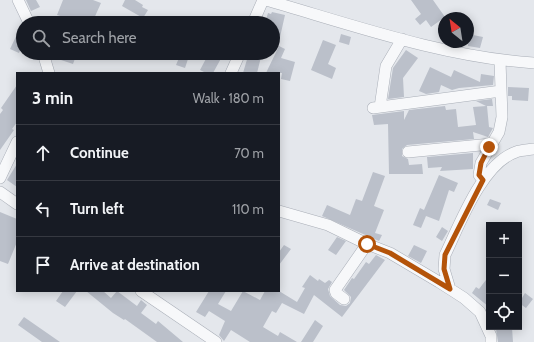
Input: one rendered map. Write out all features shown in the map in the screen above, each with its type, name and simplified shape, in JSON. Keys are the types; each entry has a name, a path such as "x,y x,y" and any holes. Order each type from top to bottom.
{"street":[{"path":"18,0 26,16"},
{"path":"257,16 265,0 402,39 500,61 534,63"},
{"path":"402,39 386,66 376,107 501,92"},
{"path":"45,60 49,72"},
{"path":"231,72 237,60"},
{"path":"483,180 479,175 481,163 499,132 502,117 500,61"},
{"path":"0,178 16,144"},
{"path":"408,152 491,144"},
{"path":"450,289 444,269 445,255 483,180 501,161 514,152 534,149"},
{"path":"0,192 16,203"},
{"path":"280,211 328,225 367,244 390,253 450,289 480,312 491,336 491,342"},
{"path":"344,299 336,293 335,290 367,244"},
{"path":"142,292 216,342"}],"building":[{"path":"26,0 36,0 40,7 31,11"},
{"path":"63,0 93,0 101,3 95,16 57,15"},
{"path":"125,0 135,0 143,5 142,7 148,10 144,16 140,16 122,6"},
{"path":"411,0 433,0 441,12 438,12 438,22 431,27 426,20 420,25 415,19 421,14"},
{"path":"272,12 285,15 280,37 280,16 267,16 268,13 271,14"},
{"path":"341,34 351,37 349,45 339,42"},
{"path":"474,35 483,37 480,48 474,47"},
{"path":"16,36 16,52 10,49"},
{"path":"323,40 336,45 328,64 336,68 332,79 311,70"},
{"path":"280,46 285,49 281,58 295,62 290,81 281,79 282,73 280,72 266,72 272,60 280,60"},
{"path":"406,50 418,58 403,78 404,97 388,99 393,68"},
{"path":"61,60 74,60 73,64"},
{"path":"178,60 188,60 185,68 176,65"},
{"path":"205,60 220,60 214,72 204,72 200,70"},
{"path":"247,60 260,60 257,72 243,72"},
{"path":"430,67 451,77 454,70 480,82 481,74 494,76 493,85 452,90 441,85 439,92 426,94 419,91"},
{"path":"16,86 16,123 12,129 14,130 0,150 0,114 3,110 1,108"},
{"path":"508,87 529,88 528,101 512,100 512,96 508,96"},
{"path":"492,99 493,106 487,106 489,127 493,128 488,137 473,132 474,139 407,145 402,149 402,156 408,159 409,165 422,164 423,174 389,174 388,124 374,125 372,115 404,111 404,120 409,110 445,106 446,110 456,109 458,127 476,125 473,107 486,106 476,101"},
{"path":"473,153 473,169 440,171 442,167 428,168 427,157"},
{"path":"16,166 16,186 7,180"},
{"path":"373,172 385,176 374,206 384,210 375,233 382,235 379,241 322,216 327,205 350,215 356,199 362,201"},
{"path":"439,175 458,183 454,192 449,190 439,221 426,216 421,228 413,225 420,208 424,210"},
{"path":"490,199 501,203 498,210 487,205"},
{"path":"0,212 16,219 16,244 8,264 0,261"},
{"path":"442,227 448,231 442,241 436,237"},
{"path":"337,237 346,241 336,255 328,250"},
{"path":"284,245 291,249 280,264 280,251"},
{"path":"414,245 427,251 421,263 408,256"},
{"path":"376,255 385,260 342,317 314,295 304,314 282,303 276,313 272,311 263,327 278,336 280,332 297,342 250,342 231,330 224,341 219,335 225,321 209,311 205,317 196,312 208,292 225,292 218,304 231,311 242,292 260,300 264,292 280,292 297,302 305,288 302,287 310,275 318,281 319,279 325,283 329,280 332,282 328,289 330,296 340,305 346,306 350,303 351,297 344,290 366,262 369,264"},
{"path":"486,280 486,305 472,293 476,287 479,289"},
{"path":"62,292 76,292 65,307 56,301"},
{"path":"87,292 104,292 111,298 116,292 118,292 137,306 141,300 147,305 141,313 156,324 158,321 183,342 157,342 125,319 124,320"},
{"path":"525,293 533,299 526,308 522,305 522,298"},
{"path":"24,317 60,342 42,342 18,325"},
{"path":"315,320 323,326 313,342 301,342"},
{"path":"496,330 512,330 513,342 498,342"}],"route":[{"path":"367,244 390,253 450,289 446,280 444,269 445,255 483,180 479,175 481,163 489,147"}]}
